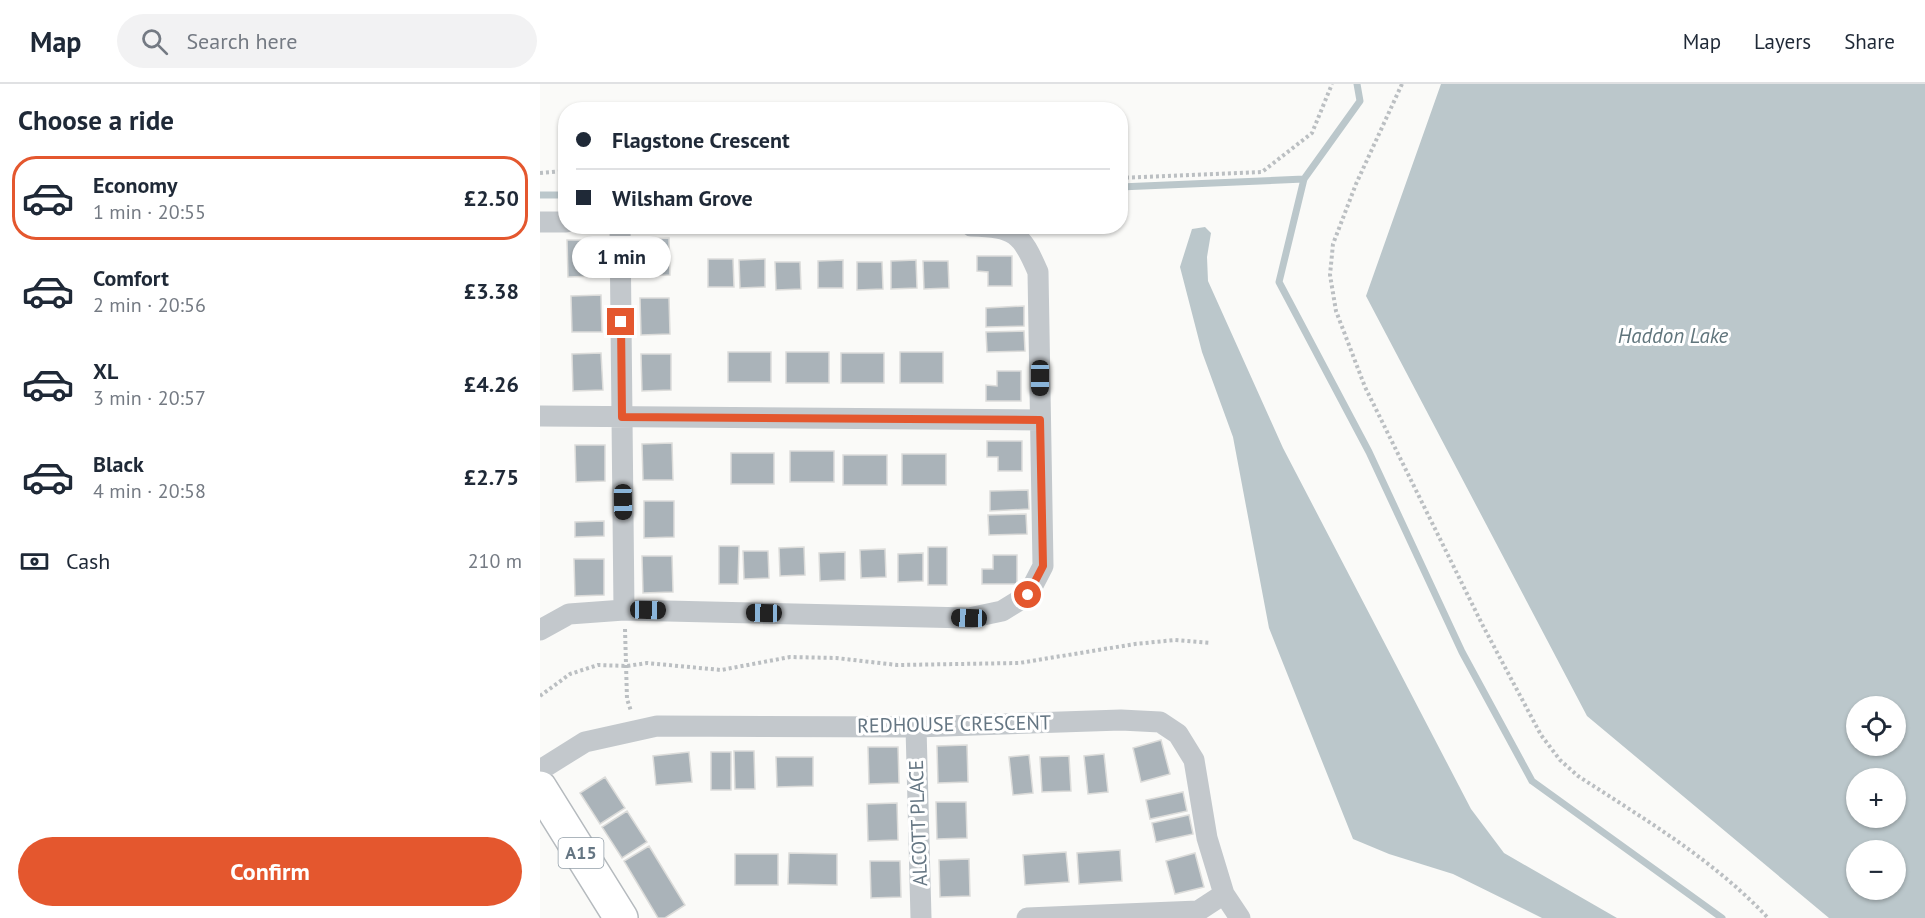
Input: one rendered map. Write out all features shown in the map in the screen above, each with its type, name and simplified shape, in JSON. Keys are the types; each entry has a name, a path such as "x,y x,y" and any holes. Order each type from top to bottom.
{"main road":[{"name":"A15","path":"540,788 621,918"}],"street":[{"path":"540,222 558,222"},
{"path":"620,234 624,610"},
{"path":"540,630 569,614 624,610 969,618 1002,611 1028,595 1043,566 1038,272 1027,247 1015,234"},
{"path":"540,416 1040,420"},
{"name":"REDHOUSE CRESCENT","path":"540,770 585,742 657,726 916,727 1120,720 1160,722 1178,734 1194,760 1207,838 1224,894 1240,918"},
{"name":"ALCOTT PLACE","path":"916,727 921,918"},
{"path":"1026,918 1198,911 1224,894"}],"path":[{"path":"1128,178 1262,172 1312,134 1332,84"},
{"path":"1402,84 1356,184 1333,244 1330,275 1336,311 1365,387 1482,624 1541,735 1560,760 1578,776 1711,865 1751,899 1768,918"},
{"path":"540,173 558,172"},
{"path":"624,610 627,699 637,730"},
{"path":"540,696 570,675 598,664 627,666 647,663 721,670 790,657 836,658 897,665 1019,663 1135,644 1175,640 1210,643"}],"water":[{"name":"Haddon Lake","path":"1441,84 1925,84 1925,918 1829,918 1587,716 1366,296"},
{"path":"1205,227 1211,233 1207,257 1208,281 1283,448 1471,809 1504,853 1617,918 1542,918 1453,874 1389,854 1353,839 1269,628 1233,437 1202,352 1180,267 1192,229"}],"building":[{"path":"669,238 670,275 640,276 640,239"},
{"path":"567,240 597,240 598,276 568,277"},
{"path":"977,256 1012,256 1012,286 988,286 988,272 977,271"},
{"path":"708,259 733,259 734,287 708,287"},
{"path":"765,259 765,287 740,288 739,260"},
{"path":"843,260 843,288 818,288 818,261"},
{"path":"916,260 917,288 891,289 891,261"},
{"path":"923,261 948,261 949,288 924,289"},
{"path":"775,262 800,262 801,289 776,290"},
{"path":"857,262 882,262 883,289 857,290"},
{"path":"601,295 602,332 572,332 571,296"},
{"path":"640,298 669,298 670,334 641,335"},
{"path":"1024,306 1024,326 986,327 986,308"},
{"path":"1024,331 1025,351 987,352 986,332"},
{"path":"728,352 771,352 771,382 728,382"},
{"path":"786,352 829,352 829,383 786,383"},
{"path":"900,352 943,352 943,383 900,383"},
{"path":"601,353 603,390 573,391 572,354"},
{"path":"841,353 884,353 884,383 841,383"},
{"path":"641,354 671,354 671,390 642,391"},
{"path":"997,371 1021,371 1021,401 986,401 986,385 997,386"},
{"path":"987,441 1022,441 1022,471 998,471 998,457 987,457"},
{"path":"672,443 673,480 643,480 642,444"},
{"path":"575,445 605,445 605,481 576,482"},
{"path":"790,451 834,451 834,482 790,482"},
{"path":"731,453 774,453 774,484 731,484"},
{"path":"902,454 946,454 946,485 902,485"},
{"path":"843,455 887,455 887,485 843,485"},
{"path":"1028,490 1029,509 990,511 990,491"},
{"path":"644,501 674,501 674,537 644,538"},
{"path":"1026,514 1027,534 989,535 988,515"},
{"path":"604,521 604,536 575,537 575,522"},
{"path":"719,546 739,546 738,584 719,584"},
{"path":"804,547 805,575 780,576 779,548"},
{"path":"928,547 947,547 947,585 928,585"},
{"path":"885,549 886,577 861,578 860,550"},
{"path":"743,551 768,551 769,578 744,579"},
{"path":"845,552 845,580 820,581 819,553"},
{"path":"923,553 923,581 898,582 898,554"},
{"path":"993,555 1017,555 1017,584 982,584 982,569 993,569"},
{"path":"642,556 672,556 673,592 643,593"},
{"path":"574,559 604,559 604,595 575,596"},
{"path":"1161,740 1170,774 1141,782 1133,748"},
{"path":"967,745 968,782 938,783 937,746"},
{"path":"868,747 898,747 899,783 869,784"},
{"path":"734,751 754,751 755,789 735,789"},
{"path":"689,752 692,782 656,785 653,756"},
{"path":"711,752 731,752 731,790 711,790"},
{"path":"1104,754 1108,792 1088,794 1084,756"},
{"path":"1029,755 1033,793 1013,795 1009,757"},
{"path":"1069,756 1071,791 1042,792 1040,757"},
{"path":"776,757 813,757 813,786 777,787"},
{"path":"605,777 625,808 600,824 580,793"},
{"path":"1183,792 1187,811 1150,819 1146,800"},
{"path":"936,802 966,802 967,838 937,839"},
{"path":"897,803 898,840 868,841 867,804"},
{"path":"627,811 647,842 622,858 602,827"},
{"path":"1189,815 1193,834 1156,842 1152,823"},
{"path":"649,846 685,905 665,918 658,918 624,861"},
{"path":"1120,850 1122,881 1079,884 1077,853"},
{"path":"1066,852 1069,882 1025,885 1023,855"},
{"path":"789,853 837,854 837,885 788,884"},
{"path":"1195,853 1204,887 1175,894 1166,861"},
{"path":"735,854 778,854 778,885 735,885"},
{"path":"969,859 970,896 940,897 939,860"},
{"path":"870,861 900,861 901,897 871,898"}],"waterway":[{"path":"1357,84 1360,101 1304,179 1279,282 1369,452 1462,652 1532,781 1722,918"},
{"path":"1128,187 1304,179"},
{"path":"540,195 558,195"}],"route":[{"path":"621,322 622,417 1040,420 1043,566 1028,595"}]}
